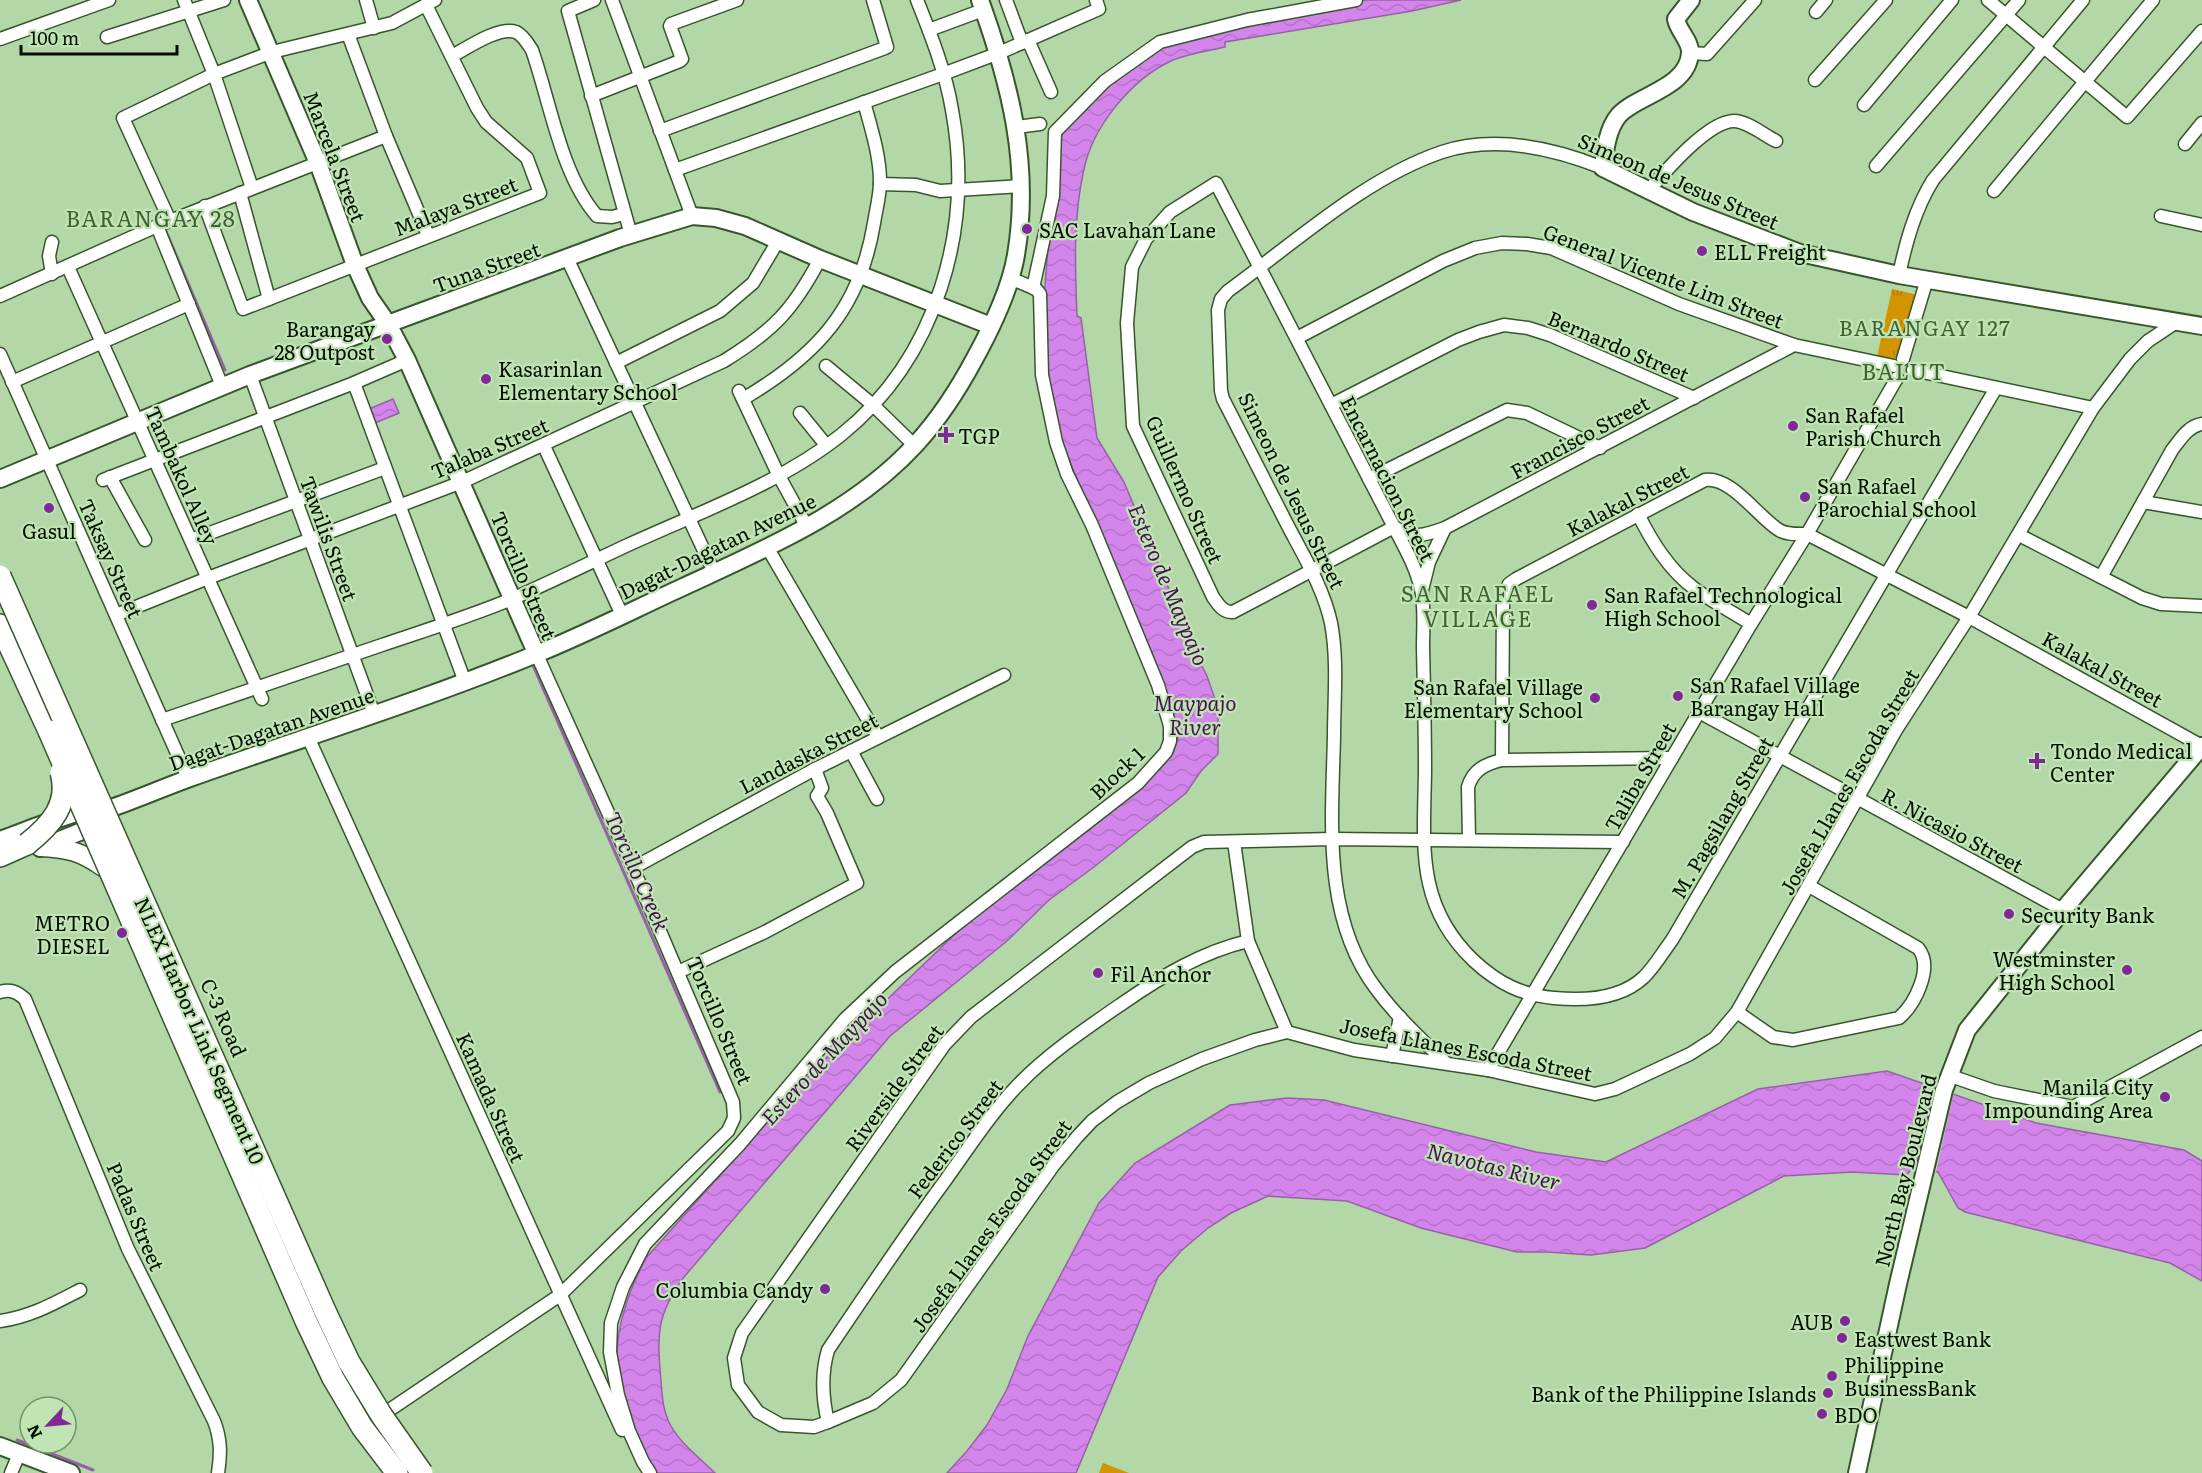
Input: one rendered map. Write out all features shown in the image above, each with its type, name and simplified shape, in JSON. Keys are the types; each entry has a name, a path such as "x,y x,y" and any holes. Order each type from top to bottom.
{"highway":[{"name":"NLEX Harbor Link Segment 10","path":"0,576 325,1311 349,1362 382,1416 422,1473"},
{"name":"NLEX Harbor Link Segment 10","path":"0,625 49,731 306,1321 333,1378 362,1427 397,1473"},
{"path":"0,856 27,844 44,831 57,814 63,800 64,783 49,731"}],"main road":[{"name":"C-3 Road","path":"0,567 355,1363 385,1413 430,1473"},
{"path":"0,633 247,1200 329,1379 356,1428 389,1473"},
{"path":"34,828 51,812 60,794 64,777"},
{"path":"42,847 76,851 103,867"}],"street":[{"path":"0,39 109,0"},
{"path":"106,37 187,5 224,0"},
{"name":"Marcela Street","path":"248,0 318,163 355,265 370,298 388,324"},
{"path":"366,0 374,28"},
{"path":"594,0 568,11 619,215 631,235"},
{"path":"612,0 692,216"},
{"path":"591,96 682,59 671,24 737,0"},
{"path":"660,131 887,47 873,0"},
{"path":"162,720 259,693 352,655 512,599 779,476 841,435 873,405 911,355 936,303 950,259 960,189 953,117 943,74 917,0"},
{"path":"1006,0 1051,92"},
{"path":"675,170 999,53 1099,9 1096,0"},
{"path":"1010,278 1033,288 1053,196 1055,132 1105,81 1160,42 1247,20 1356,0"},
{"path":"1603,168 1607,141 1618,116 1670,84 1686,66 1690,53 1676,19 1691,0"},
{"path":"1690,53 1707,54 1755,0"},
{"path":"1816,12 1826,0"},
{"path":"1815,80 1886,0"},
{"path":"1864,105 1952,0"},
{"path":"1988,0 2127,117 2202,31"},
{"path":"1876,166 2019,0"},
{"path":"1899,275 1906,241 1929,186 2083,0"},
{"path":"1994,191 2153,0"},
{"path":"170,221 123,118 214,74 272,52 374,28 402,19 430,2"},
{"name":"Malaya Street","path":"205,206 243,309 540,193 527,158 486,122 477,108 430,2"},
{"path":"187,5 214,74 252,188"},
{"path":"929,30 982,5"},
{"name":"Dagat-Dagatan Avenue","path":"0,863 42,847 83,821 108,809 188,778 465,682 537,654 767,548 838,508 875,481 915,446 966,375 991,326 1010,278 1016,255 1022,186 1016,127 999,53 982,5"},
{"path":"452,56 492,35 504,32 515,32 524,38 532,50 560,143 585,203 597,216 619,215"},
{"path":"348,34 386,136 428,235"},
{"path":"807,527 779,476 741,395 796,364 817,344 849,301 862,274 870,245 880,184 877,152 864,102"},
{"path":"1649,190 1685,150 1721,124 1731,121 1739,122 1776,141"},
{"path":"2185,144 2202,123"},
{"path":"1016,127 1040,124"},
{"path":"0,296 156,226 386,136"},
{"name":"Simeon de Jesus Street","path":"1446,1063 1400,1017 1376,989 1358,958 1345,927 1338,900 1331,839 1335,675 1332,635 1327,608 1311,570 1223,399 1218,310 1221,299 1228,291 1347,203 1404,168 1444,152 1496,145 1535,147 1603,168 1693,212 1800,253 1899,275 2202,326"},
{"name":"Guillermo Street","path":"1260,267 1216,183 1170,212 1146,239 1132,267 1127,323 1133,426 1213,597 1220,607 1228,613 1233,612 1311,570"},
{"path":"880,184 916,185 940,191 1022,186"},
{"path":"240,193 270,299"},
{"name":"Tuna Street","path":"0,479 250,375 567,258 692,216 716,218 740,224 820,259 991,326"},
{"path":"2160,216 2202,225"},
{"path":"156,226 222,386"},
{"path":"616,363 720,310 753,283 778,241"},
{"path":"52,242 49,256 52,274"},
{"name":"General Vicente Lim Street","path":"1297,339 1443,261 1475,248 1502,243 1527,244 1551,248 1679,304 1794,345 1898,368"},
{"path":"567,258 714,572"},
{"name":"Talaba Street","path":"116,615 462,482 724,361 775,326 803,291 820,259"},
{"name":"Tambakol Alley","path":"68,267 259,693"},
{"name":"Encarnacion Street","path":"1260,267 1394,527 1414,568 1421,590 1425,718 1425,868 1434,904 1462,949 1486,972 1512,988 1533,996"},
{"name":"Taliba Street","path":"1488,1070 1751,624 1807,534 1898,368 1927,279"},
{"name":"Block 1","path":"650,1473 629,1431 618,1395 610,1352 611,1323 623,1287 645,1244 740,1144 845,1019 895,972 1138,783 1166,752 1170,741 1170,726 1158,685 1092,525 1067,474 1056,442 1042,375 1041,300 1040,294 1033,288"},
{"path":"12,382 189,304"},
{"name":"Josefa Llanes Escoda Street","path":"828,1422 873,1403 901,1380 1057,1160 1092,1122 1118,1102 1149,1083 1202,1059 1255,1040 1287,1032 1354,1050 1488,1070 1595,1094 1616,1089 1690,1054 1715,1038 1737,1012 1896,730 2019,535 2092,408 2130,359 2148,341 2178,321"},
{"name":"Torcillo Street","path":"388,324 407,360 462,482 633,868 733,1102 734,1118 728,1131"},
{"name":"Bernardo Street","path":"1331,405 1458,340 1504,325 1528,328 1550,335 1694,398"},
{"name":"Francisco Street","path":"1394,527 1419,536 1445,528 1794,345"},
{"name":"Taksay Street","path":"0,354 188,778"},
{"path":"145,540 107,478 354,383 407,360"},
{"path":"1910,362 1913,370 1911,376 1906,380 1898,368 1910,362"},
{"path":"826,366 873,405 915,446"},
{"path":"1913,370 2092,408"},
{"name":"Tawilis Street","path":"250,375 374,714"},
{"path":"354,383 465,682"},
{"name":"M. Pagsilang Street","path":"1533,996 1563,999 1614,995 1645,976 1672,940 1996,388"},
{"path":"1369,479 1507,410 1527,413 1600,448"},
{"path":"800,413 826,445"},
{"path":"2101,577 2181,439 2186,432 2202,424"},
{"path":"544,446 622,615"},
{"path":"191,540 386,468"},
{"name":"Kalakal Street","path":"1502,760 1504,592 1509,584 1638,514 1711,479 1732,490 1780,531 1793,535 1807,534 1887,574 2202,746"},
{"path":"2143,502 2202,512"},
{"path":"1638,514 1658,549 1678,574 1694,588 1751,624"},
{"path":"1311,570 1394,527"},
{"path":"1421,590 1429,562 1445,528"},
{"path":"2019,535 2142,598 2161,604 2202,606"},
{"path":"767,548 878,737"},
{"name":"Landaska Street","path":"633,868 815,769 1004,675"},
{"name":"R. Nicasio Street","path":"1699,712 2063,910"},
{"name":"Kamada Street","path":"308,737 560,1295 643,1473"},
{"name":"North Bay Boulevard","path":"1857,1473 1898,1284 1946,1082 1967,1030 2063,910 2202,746"},
{"path":"851,751 877,798"},
{"path":"1469,840 1468,787 1470,780 1480,768 1502,760 1672,758"},
{"path":"678,972 765,932 858,883 817,796 822,788 815,769"},
{"name":"Dagat-Dagatan Avenue","path":"0,840 34,828 83,821"},
{"name":"Riverside Street","path":"828,1422 814,1427 781,1425 758,1412 738,1385 734,1358 742,1333 945,1044 971,1017 1192,847 1204,842 1331,839 1623,842"},
{"path":"1234,842 1248,941 1287,1032"},
{"path":"1737,1012 1773,1037 1793,1040 1899,1018 1908,1010 1924,970 1924,955 1918,948 1809,886"},
{"name":"Federico Street","path":"828,1422 823,1388 823,1367 828,1350 993,1113 1020,1083 1046,1061 1160,977 1191,961 1248,941"},
{"name":"Padas Street","path":"0,992 7,990 25,999 128,1250 214,1421 220,1447 218,1473"},
{"path":"1392,1056 1400,1017"},
{"path":"1946,1082 2073,1107 2202,1037"},
{"path":"385,1413 560,1295 728,1131 740,1144"},
{"path":"0,1321 35,1313 80,1290"},
{"path":"0,1446 18,1454"},
{"path":"11,1473 19,1455"},
{"path":"22,1455 71,1473"}],"green space":[{"path":"1892,289 1918,295 1902,355 1889,361 1877,357"},
{"path":"1103,1463 1129,1473 1099,1473"}],"water":[{"name":"Maypajo River","path":"1365,0 1461,0 1412,11 1225,42 1225,47 1171,61 1142,79 1105,121 1089,153 1080,187 1076,242 1077,316 1081,318 1097,438 1124,482 1207,676 1218,708 1218,754 1201,771 1186,793 1049,900 1007,941 890,1036 684,1277 668,1303 660,1326 659,1351 663,1404 668,1421 675,1433 715,1473 657,1473 635,1431 617,1366 618,1339 623,1315 635,1280 646,1258 817,1067 978,912 1161,768 1173,753 1178,739 1165,690 1057,431 1047,388 1042,324 1055,157 1052,137 1147,47"},
{"path":"393,399 399,413 375,423 369,409"},
{"name":"Navotas River","path":"1887,1071 2036,1123 2184,1150 2202,1161 2202,1281 2170,1263 1965,1212 1958,1208 1938,1172 1913,1167 1907,1175 1852,1172 1784,1176 1645,1248 1591,1255 1517,1252 1421,1228 1347,1201 1268,1196 1231,1213 1208,1228 1181,1251 1158,1277 1076,1473 947,1473 987,1425 1007,1389 1028,1336 1099,1203 1135,1163 1230,1105 1287,1098 1324,1100 1536,1152 1606,1162 1758,1089"}],"pier":[{"path":"1935,1088 1954,1092 1936,1172 1916,1168"}],"waterway":[{"path":"165,229 225,370"},
{"name":"Torcillo Creek","path":"532,663 720,1092"},
{"path":"17,1440 93,1470"}],"place":[{"name":"SAC Lavahan Lane","path":"1027,229"},
{"name":"ELL Freight","path":"1702,251"},
{"name":"Barangay 28 Outpost","path":"387,339"},
{"name":"Kasarinlan Elementary School","path":"486,379"},
{"name":"San Rafael Parish Church","path":"1793,426"},
{"name":"TGP","path":"946,435"},
{"name":"San Rafael Parochial School","path":"1805,497"},
{"name":"Gasul","path":"49,508"},
{"name":"San Rafael Technological High School","path":"1592,605"},
{"name":"San Rafael Village Barangay Hall","path":"1678,696"},
{"name":"San Rafael Village Elementary School","path":"1595,698"},
{"name":"Tondo Medical Center","path":"2037,761"},
{"name":"Security Bank","path":"2009,914"},
{"name":"METRO DIESEL","path":"122,933"},
{"name":"Westminster High School","path":"2127,970"},
{"name":"Fil Anchor","path":"1098,973"},
{"name":"Manila City Impounding Area","path":"2165,1097"},
{"name":"Columbia Candy","path":"825,1289"},
{"name":"AUB","path":"1845,1321"},
{"name":"Eastwest Bank","path":"1842,1338"},
{"name":"Philippine BusinessBank","path":"1832,1376"},
{"name":"Bank of the Philippine Islands","path":"1828,1393"},
{"name":"BDO","path":"1822,1414"}],"district":[{"name":"BARANGAY 28","path":"151,217"},
{"name":"BARANGAY 127","path":"1925,326"},
{"name":"BALUT","path":"1904,370"},
{"name":"SAN RAFAEL VILLAGE","path":"1478,604"}],"water label":[{"name":"Estero de Maypajo","path":"1170,584"},
{"name":"Estero de Maypajo","path":"823,1057"}]}
